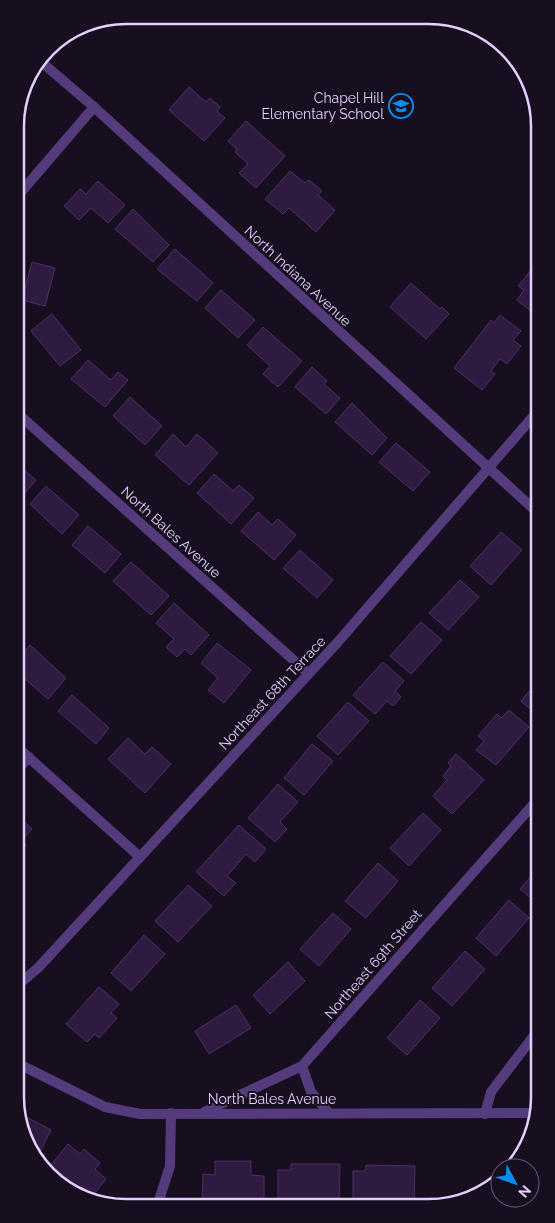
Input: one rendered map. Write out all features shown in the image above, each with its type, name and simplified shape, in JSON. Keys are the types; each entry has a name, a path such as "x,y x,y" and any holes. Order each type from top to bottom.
{"street":[{"name":"North Indiana Avenue","path":"44,64 94,107 531,507"},
{"path":"24,189 94,107"},
{"name":"North Bales Avenue","path":"24,419 308,673"},
{"name":"Northeast 68th Terrace","path":"24,980 38,968 308,673 489,470 531,419"},
{"path":"24,752 140,857"},
{"path":"24,763 29,757"},
{"name":"Northeast 69th Street","path":"201,1113 302,1066 531,807"},
{"path":"485,1114 491,1092 531,1041"},
{"name":"North Bales Avenue","path":"24,1066 106,1107 140,1114 530,1113"},
{"path":"302,1066 311,1092 330,1113"},
{"path":"160,1197 170,1166 172,1113"}],"building":[{"path":"189,87 206,102 210,98 220,107 217,112 225,118 204,141 169,110"},
{"path":"246,121 285,156 256,188 239,173 248,164 235,152 237,149 228,141"},
{"path":"290,171 305,183 309,180 322,191 318,195 335,210 316,232 289,208 283,214 265,199"},
{"path":"98,181 125,205 108,223 91,208 79,220 64,206 80,189 86,194"},
{"path":"133,209 169,245 153,262 115,229"},
{"path":"175,249 213,283 197,301 157,269"},
{"path":"32,262 55,268 45,306 24,301 24,292"},
{"path":"531,270 531,311 517,300 524,290 518,286"},
{"path":"411,283 440,309 442,307 449,314 426,339 390,307"},
{"path":"221,290 255,320 238,338 205,308"},
{"path":"52,314 81,350 60,366 31,331"},
{"path":"500,315 521,331 513,340 521,346 507,364 500,359 491,371 495,374 482,390 454,368 491,320 494,323"},
{"path":"263,327 302,361 278,387 263,374 270,366 247,345"},
{"path":"88,360 111,380 118,372 128,380 105,407 71,379"},
{"path":"312,367 327,381 324,384 340,398 326,414 295,387"},
{"path":"130,397 162,426 145,445 113,416"},
{"path":"352,403 387,438 372,455 335,422"},
{"path":"173,434 186,447 197,434 218,453 189,485 155,455"},
{"path":"396,443 430,472 413,491 379,462"},
{"path":"24,470 36,480 24,494"},
{"path":"214,474 233,491 239,485 254,498 231,524 197,493"},
{"path":"46,486 79,515 62,534 30,504"},
{"path":"258,512 272,525 278,519 296,535 274,560 241,531"},
{"path":"88,526 121,554 105,573 72,545"},
{"path":"501,532 522,550 491,585 470,566"},
{"path":"300,550 333,580 317,598 283,568"},
{"path":"131,562 169,596 151,615 113,581"},
{"path":"460,580 479,597 448,630 429,613"},
{"path":"174,603 209,635 191,655 185,649 177,657 166,647 174,639 156,623"},
{"path":"421,622 442,640 411,674 390,656"},
{"path":"217,643 251,670 224,703 208,690 218,678 201,663"},
{"path":"30,645 66,678 48,699 24,678 24,651"},
{"path":"383,662 404,681 395,691 401,697 393,706 387,701 375,714 353,695"},
{"path":"531,689 531,710 521,701"},
{"path":"72,695 109,728 96,744 58,711"},
{"path":"348,702 369,721 338,755 317,736"},
{"path":"509,710 529,727 496,765 476,750 484,741 478,736 497,714 501,718"},
{"path":"128,738 145,754 152,747 171,764 145,793 108,759"},
{"path":"312,744 333,761 304,795 284,778"},
{"path":"456,754 484,780 452,814 433,796 447,780 443,776 451,766 448,763"},
{"path":"278,784 298,802 280,822 287,829 275,842 248,818"},
{"path":"423,813 441,830 409,866 390,848"},
{"path":"24,822 32,829 24,838"},
{"path":"239,825 266,849 255,862 246,854 227,876 236,883 224,896 196,872"},
{"path":"378,863 398,881 366,918 345,901"},
{"path":"531,876 531,898 520,889"},
{"path":"188,885 212,906 178,942 155,921"},
{"path":"509,900 529,918 496,956 476,938"},
{"path":"333,913 351,929 319,966 300,949"},
{"path":"144,935 165,954 131,991 111,973"},
{"path":"465,951 485,969 452,1006 432,988"},
{"path":"288,962 305,981 270,1014 253,995"},
{"path":"99,987 119,1004 111,1013 117,1018 99,1038 95,1034 87,1042 66,1024"},
{"path":"420,1000 440,1018 407,1055 387,1038"},
{"path":"236,1005 251,1028 209,1054 195,1031"},
{"path":"26,1117 51,1130 40,1152 31,1137"},
{"path":"68,1144 80,1154 84,1149 100,1163 95,1169 106,1179 93,1194 80,1189 51,1165"},
{"path":"215,1161 251,1161 251,1175 264,1176 264,1199 202,1199 203,1174 215,1175"},
{"path":"291,1164 340,1164 339,1199 278,1199 278,1170 291,1170"},
{"path":"366,1165 415,1166 414,1199 353,1199 353,1171 366,1171"}],"place":[{"name":"Chapel Hill Elementary School","path":"401,106"}]}
